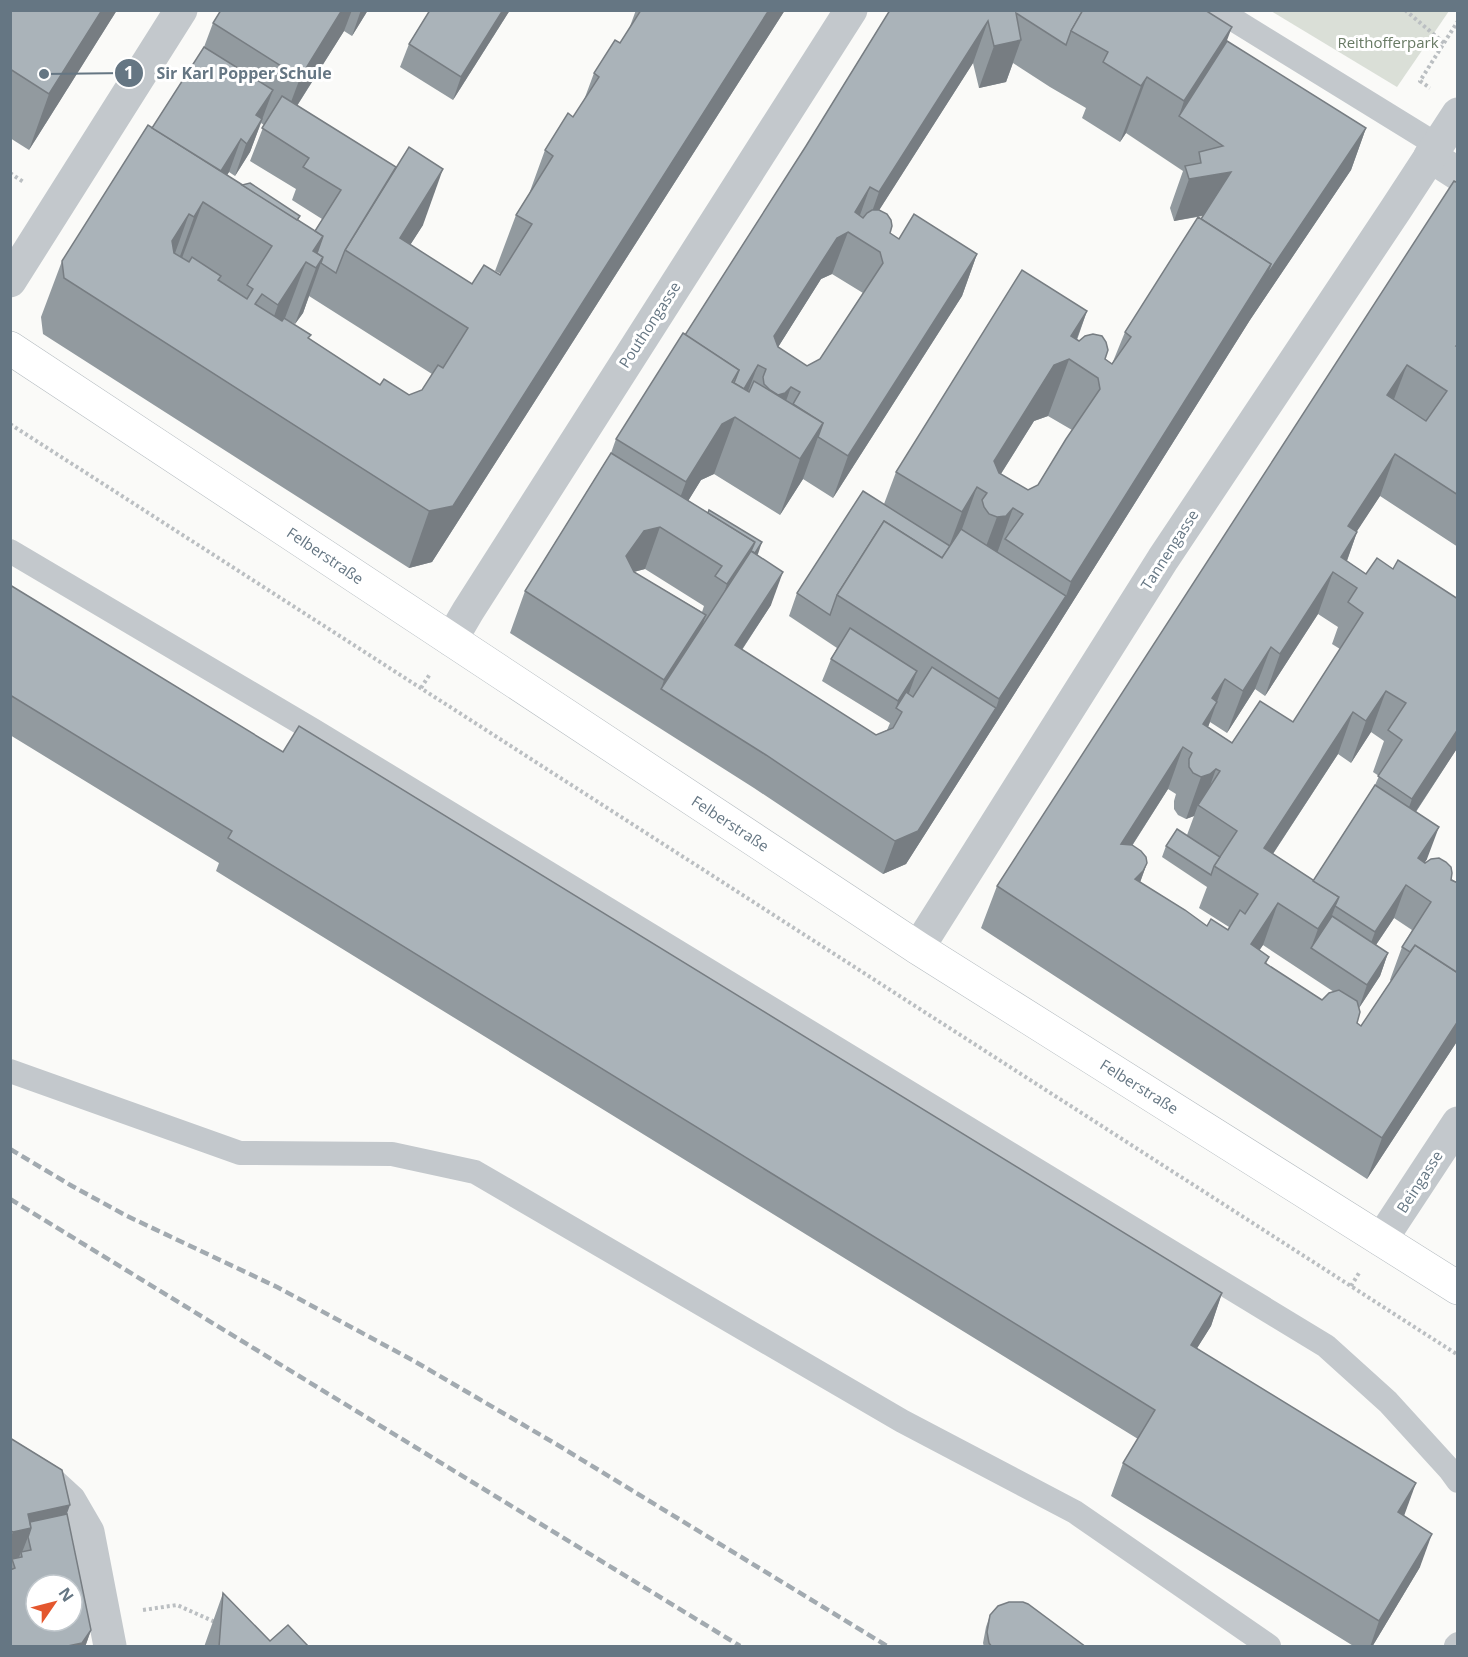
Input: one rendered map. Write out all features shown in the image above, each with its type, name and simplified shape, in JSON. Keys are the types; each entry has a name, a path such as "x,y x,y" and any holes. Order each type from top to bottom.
{"main road":[{"name":"Felberstraße","path":"10,348 918,948 1458,1288"}],"street":[{"path":"10,281 181,10"},
{"name":"Pouthongasse","path":"451,640 851,10"},
{"name":"Tannengasse","path":"918,948 1163,559 1434,151 1448,104"},
{"path":"1434,151 1458,174"},
{"name":"Beingasse","path":"1382,1240 1458,1123"},
{"path":"10,1457 46,1479 70,1501 88,1532 108,1632"}],"lane":[{"path":"1218,10 1434,151"},
{"path":"10,551 313,730 1326,1346 1388,1402 1458,1481"},
{"path":"10,1071 240,1153 392,1154 475,1172 902,1421 1075,1512 1269,1647"}],"path":[{"path":"1405,10 1444,43"},
{"path":"1448,104 1420,81 1458,21"},
{"path":"10,424 1458,1355"},
{"path":"108,1632 177,1605 221,1624"}],"green space":[{"name":"Reithofferpark","path":"1271,11 1449,11 1397,87"}],"building":[{"path":"10,10 102,10 49,94 10,69"},
{"path":"221,10 342,10 300,78 213,23"},
{"path":"430,10 503,10 461,77 409,44"},
{"path":"641,10 769,10 453,506 429,511 64,278 62,261 148,125 323,236 313,251 323,257 316,268 306,262 278,305 262,294 255,304 311,335 308,338 380,385 384,379 409,395 422,390 438,365 443,368 468,328 345,250 409,147 443,169 400,238 472,284 484,265 500,275 532,224 516,215 553,156 545,150 568,113 573,117 599,77 594,73 615,40 620,43","holes":["203,202 272,246 247,285 253,289 247,299 218,280 221,276 192,257 189,262 174,253 172,241 189,214 194,217"]},
{"path":"890,10 1083,10 1066,45 1016,13 1021,40 994,46 988,21 879,192 870,187 855,212 863,218 872,210 879,210 887,214 892,226 890,233 899,239 914,214 977,254 848,456 818,437 823,423 793,404 800,392 791,387 785,393 778,395 770,390 764,384 763,377 766,369 758,365 744,389 734,383 739,370 685,335","holes":["848,232 880,252 883,263 820,359 807,366 778,347 774,336 837,238"]},
{"path":"1083,10 1205,10 1232,27 1184,101 1147,77 1141,86 1103,62 1108,52 1071,31"},
{"path":"1227,41 1366,128 1265,278 1271,264 1201,219 1231,172 1189,179 1185,166 1201,163 1199,152 1223,146 1179,116"},
{"path":"204,47 273,90 256,115 262,119 247,144 241,139 221,171 152,128"},
{"path":"282,96 396,167 345,250 336,273 321,263 323,257 317,253 323,236 315,231 341,190 303,167 309,158 262,128"},
{"path":"1454,181 1458,183 1458,344 1456,346 1458,347 1458,495 1395,454 1348,526 1357,532 1341,557 1366,574 1377,558 1393,569 1398,560 1458,599 1458,729 1412,799 1378,776 1402,740 1388,730 1406,703 1386,691 1366,721 1353,712 1264,848 1339,897 1318,929 1278,903 1251,944 1269,957 1265,963 1322,1000 1329,993 1339,990 1357,1001 1360,1012 1357,1023 1361,1026 1415,945 1458,973 1458,1021 1382,1138 997,886","holes":["1407,365 1447,391 1426,421 1387,395","1333,572 1357,588 1348,602 1363,613 1293,722 1260,701 1232,743 1203,724 1217,702 1212,698 1225,679 1243,691 1271,647 1280,654","1183,747 1192,753 1189,767 1193,773 1201,777 1216,769 1220,771 1198,805 1237,831 1214,866 1258,894 1245,914 1240,910 1228,930 1211,919 1207,926 1135,879 1143,871 1147,863 1146,857 1132,845 1121,844"]},
{"path":"250,183 300,216 297,220 242,185"},
{"path":"1198,217 1271,264 1071,582 1005,539 1023,514 1013,508 1006,516 997,517 989,514 982,500 987,493 977,487 962,512 896,472 1022,270 1087,311 1071,336 1079,341 1093,334 1102,336 1108,350 1105,359 1112,364 1131,337 1125,332","holes":["1069,359 1098,378 1100,389 1038,485 1028,490 999,473 994,461 1054,365"]},
{"path":"683,333 739,370 732,382 749,392 754,381 823,423 800,459 735,417 722,424 686,482 616,439"},
{"path":"611,453 755,542 727,584 715,576 722,566 660,527 644,531 626,556 634,572 706,615 664,680 525,591"},
{"path":"863,491 950,546 942,558 884,521 837,595 830,615 797,593"},
{"path":"709,510 762,542 755,553 751,551 755,542 708,513"},
{"path":"884,521 942,558 961,529 1066,596 999,699 837,595"},
{"path":"751,551 783,572 735,645 876,735 893,728 902,712 896,708 906,692 913,697 932,667 996,708 918,831 895,841 766,755 661,689"},
{"path":"10,585 283,752 299,726 1222,1293 1191,1345 1416,1483 1398,1512 1432,1534 1379,1621 1123,1463 1155,1410 228,838 232,831 10,695"},
{"path":"850,628 917,671 898,701 831,659"},
{"path":"1375,785 1439,827 1418,858 1425,863 1439,858 1446,862 1451,867 1451,880 1458,883 1458,973 1415,945 1410,952 1402,947 1431,902 1406,885 1375,932 1335,906 1339,897 1313,881"},
{"path":"1177,829 1220,857 1211,875 1166,846"},
{"path":"1332,916 1388,953 1367,985 1311,948"},
{"path":"10,1438 62,1470 70,1505 28,1514 31,1528 13,1532 10,1530"},
{"path":"67,1514 79,1573 24,1573 24,1633 84,1633 84,1596 91,1630 82,1643 63,1647 10,1647 10,1570 15,1568 12,1559 22,1557 21,1552 31,1550 28,1537 30,1522"},
{"path":"223,1593 270,1641 288,1625 309,1647 219,1647"},
{"path":"1009,1602 1028,1604 1086,1647 992,1647 987,1632 990,1615 998,1606"}],"railway":[{"path":"10,1149 127,1216 277,1287 414,1361 556,1444 887,1646"},
{"path":"10,1199 740,1646"}],"place":[{"name":"Sir Karl Popper Schule","path":"44,74"}]}
